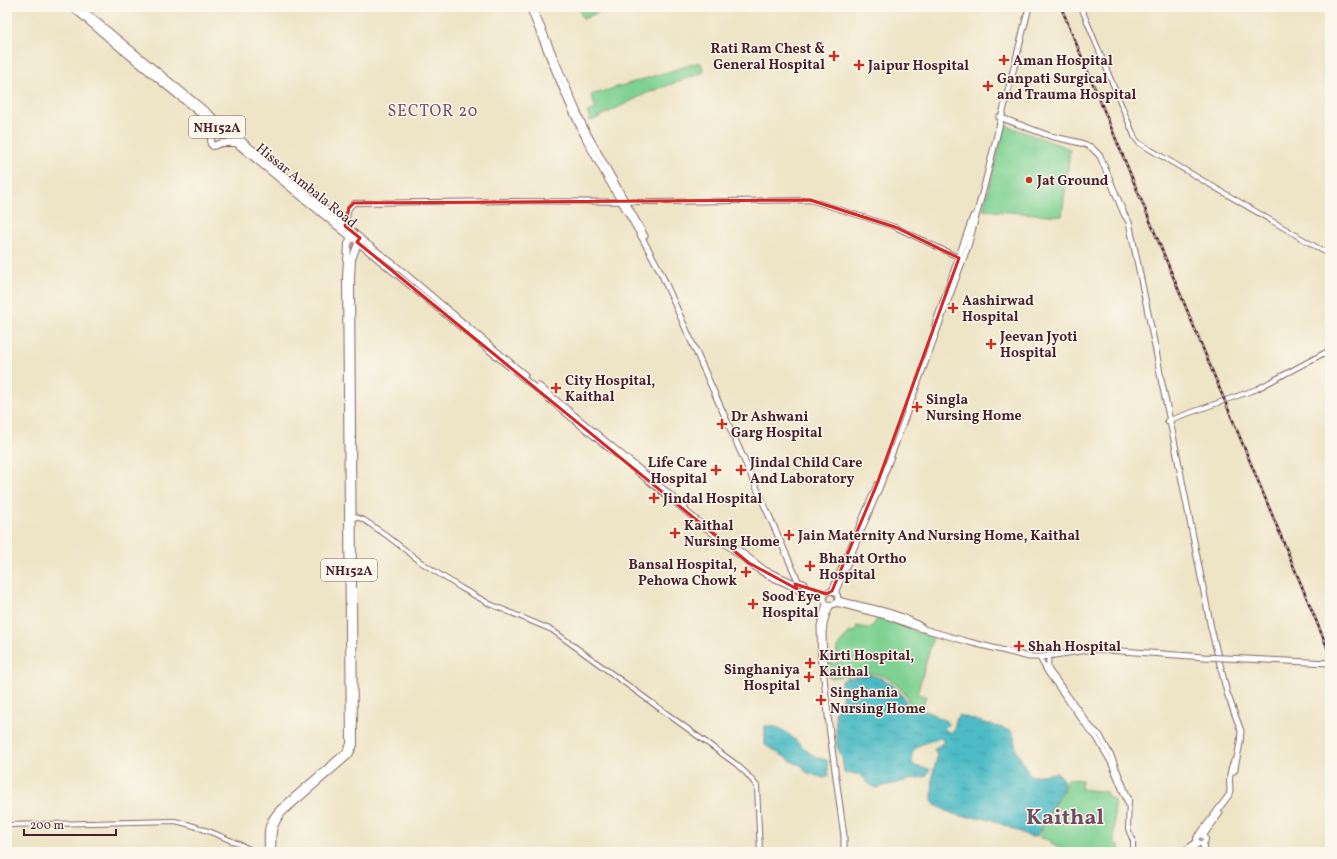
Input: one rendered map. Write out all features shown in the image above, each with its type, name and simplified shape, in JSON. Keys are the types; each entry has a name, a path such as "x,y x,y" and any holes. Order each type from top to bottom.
{"highway":[{"name":"Hissar Ambala Road","path":"78,8 237,143 344,228"},
{"name":"Hissar Ambala Road","path":"78,8 359,240"},
{"path":"208,119 212,145 237,143"},
{"name":"NH152A","path":"272,852 273,828 276,820 283,812 349,755 354,745 346,277 351,234"},
{"name":"NH152A","path":"268,852 268,828 272,818 280,809 346,752 350,745 351,277 352,259 359,240"}],"main road":[{"path":"529,7 580,129 662,266 801,586"},
{"path":"533,7 582,124 623,201"},
{"path":"1000,118 1026,7"},
{"path":"844,852 844,836 830,734 823,668 825,663 823,626 830,601 915,385 961,258 990,156 1029,7"},
{"path":"1000,118 1050,136 1091,146 1100,156 1124,214 1129,222 1216,663 1238,730 1238,745 1233,769 1228,779 1229,795 1201,835 1197,838 1204,852"},
{"name":"Hissar Ambala Road","path":"359,240 749,563 765,574 801,586 830,601 915,622 924,628 969,642 1029,657 1048,656 1094,649 1204,657 1330,663"},
{"path":"830,601 834,592"},
{"path":"1200,843 1205,839 1201,835"}],"street":[{"path":"1081,7 1135,138 1139,143 1330,254"},
{"path":"344,228 349,208 354,203 810,200 895,227 961,258"},
{"path":"1168,420 1257,388 1330,350"},
{"path":"351,517 360,518 386,535 422,563 461,588 490,604 552,630 736,764 757,786 760,852"},
{"path":"1048,656 1048,666 1050,671 1091,727 1100,735 1112,757 1129,800 1128,829 1133,841 1133,852"},
{"path":"1039,657 1048,673 1089,730 1096,737 1111,763 1128,804"},
{"path":"7,825 175,821 191,824 256,852"},
{"path":"1182,852 1200,843"},
{"path":"1188,852 1200,843"}],"highlighted area":[{"path":"810,200 895,227 959,258 877,484 832,591 826,594 795,584 797,589 749,563 357,242 360,238 345,226 349,208 354,203"}],"green space":[{"path":"578,7 603,7 604,10 583,19"},
{"path":"700,62 704,71 702,73 647,93 591,121 587,112 596,109 591,95"},
{"name":"Jat Ground","path":"1005,125 1070,149 1062,216 983,210"},
{"path":"878,616 933,638 917,694 926,696 922,707 911,708 903,691 894,683 878,674 863,673 829,678 827,663 837,664 837,647 850,632 855,632 857,626 869,629 875,623"},
{"path":"1067,779 1082,780 1081,789 1106,792 1109,797 1114,800 1114,844 1119,846 1119,852 1065,852 1052,844 1051,841 1039,837 1051,809 1063,792"}],"water":[{"path":"870,675 884,680 895,687 904,698 910,711 923,711 933,714 946,721 948,725 944,729 951,733 959,715 1011,731 1014,737 1016,750 1029,774 1033,776 1057,773 1060,775 1064,782 1062,791 1050,809 1037,836 1031,837 990,819 960,816 935,805 932,801 933,772 937,758 934,749 943,743 943,739 940,738 924,743 912,753 913,765 930,769 926,776 875,788 866,782 866,780 859,774 844,773 842,757 837,747 835,711 842,704 841,682 846,678"},
{"path":"765,726 783,730 810,753 818,758 827,760 829,776 823,778 806,772 801,765 765,745"}],"railway":[{"path":"1061,7 1330,654"}],"place":[{"name":"Rati Ram Chest & General Hospital","path":"834,56"},
{"name":"Aman Hospital","path":"1004,60"},
{"name":"Jaipur Hospital","path":"859,65"},
{"name":"Ganpati Surgical and Trauma Hospital","path":"988,86"},
{"name":"Jat Ground","path":"1029,180"},
{"name":"Aashirwad Hospital","path":"953,308"},
{"name":"Jeevan Jyoti Hospital","path":"991,344"},
{"name":"City Hospital, Kaithal","path":"556,388"},
{"name":"Singla Nursing Home","path":"917,407"},
{"name":"Dr Ashwani Garg Hospital","path":"722,424"},
{"name":"Life Care Hospital","path":"716,470"},
{"name":"Jindal Child Care And Laboratory","path":"741,470"},
{"name":"Jindal Hospital","path":"654,498"},
{"name":"Kaithal Nursing Home","path":"675,533"},
{"name":"Jain Maternity And Nursing Home, Kaithal","path":"789,535"},
{"name":"Bharat Ortho Hospital","path":"810,566"},
{"name":"Bansal Hospital, Pehowa Chowk","path":"746,572"},
{"name":"Sood Eye Hospital","path":"753,604"},
{"name":"Shah Hospital","path":"1019,646"},
{"name":"Kirti Hospital, Kaithal","path":"810,663"},
{"name":"Singhaniya Hospital","path":"809,677"},
{"name":"Singhania Nursing Home","path":"821,700"}],"district":[{"name":"SECTOR 20","path":"433,110"},
{"name":"Kaithal","path":"1065,816"}]}
